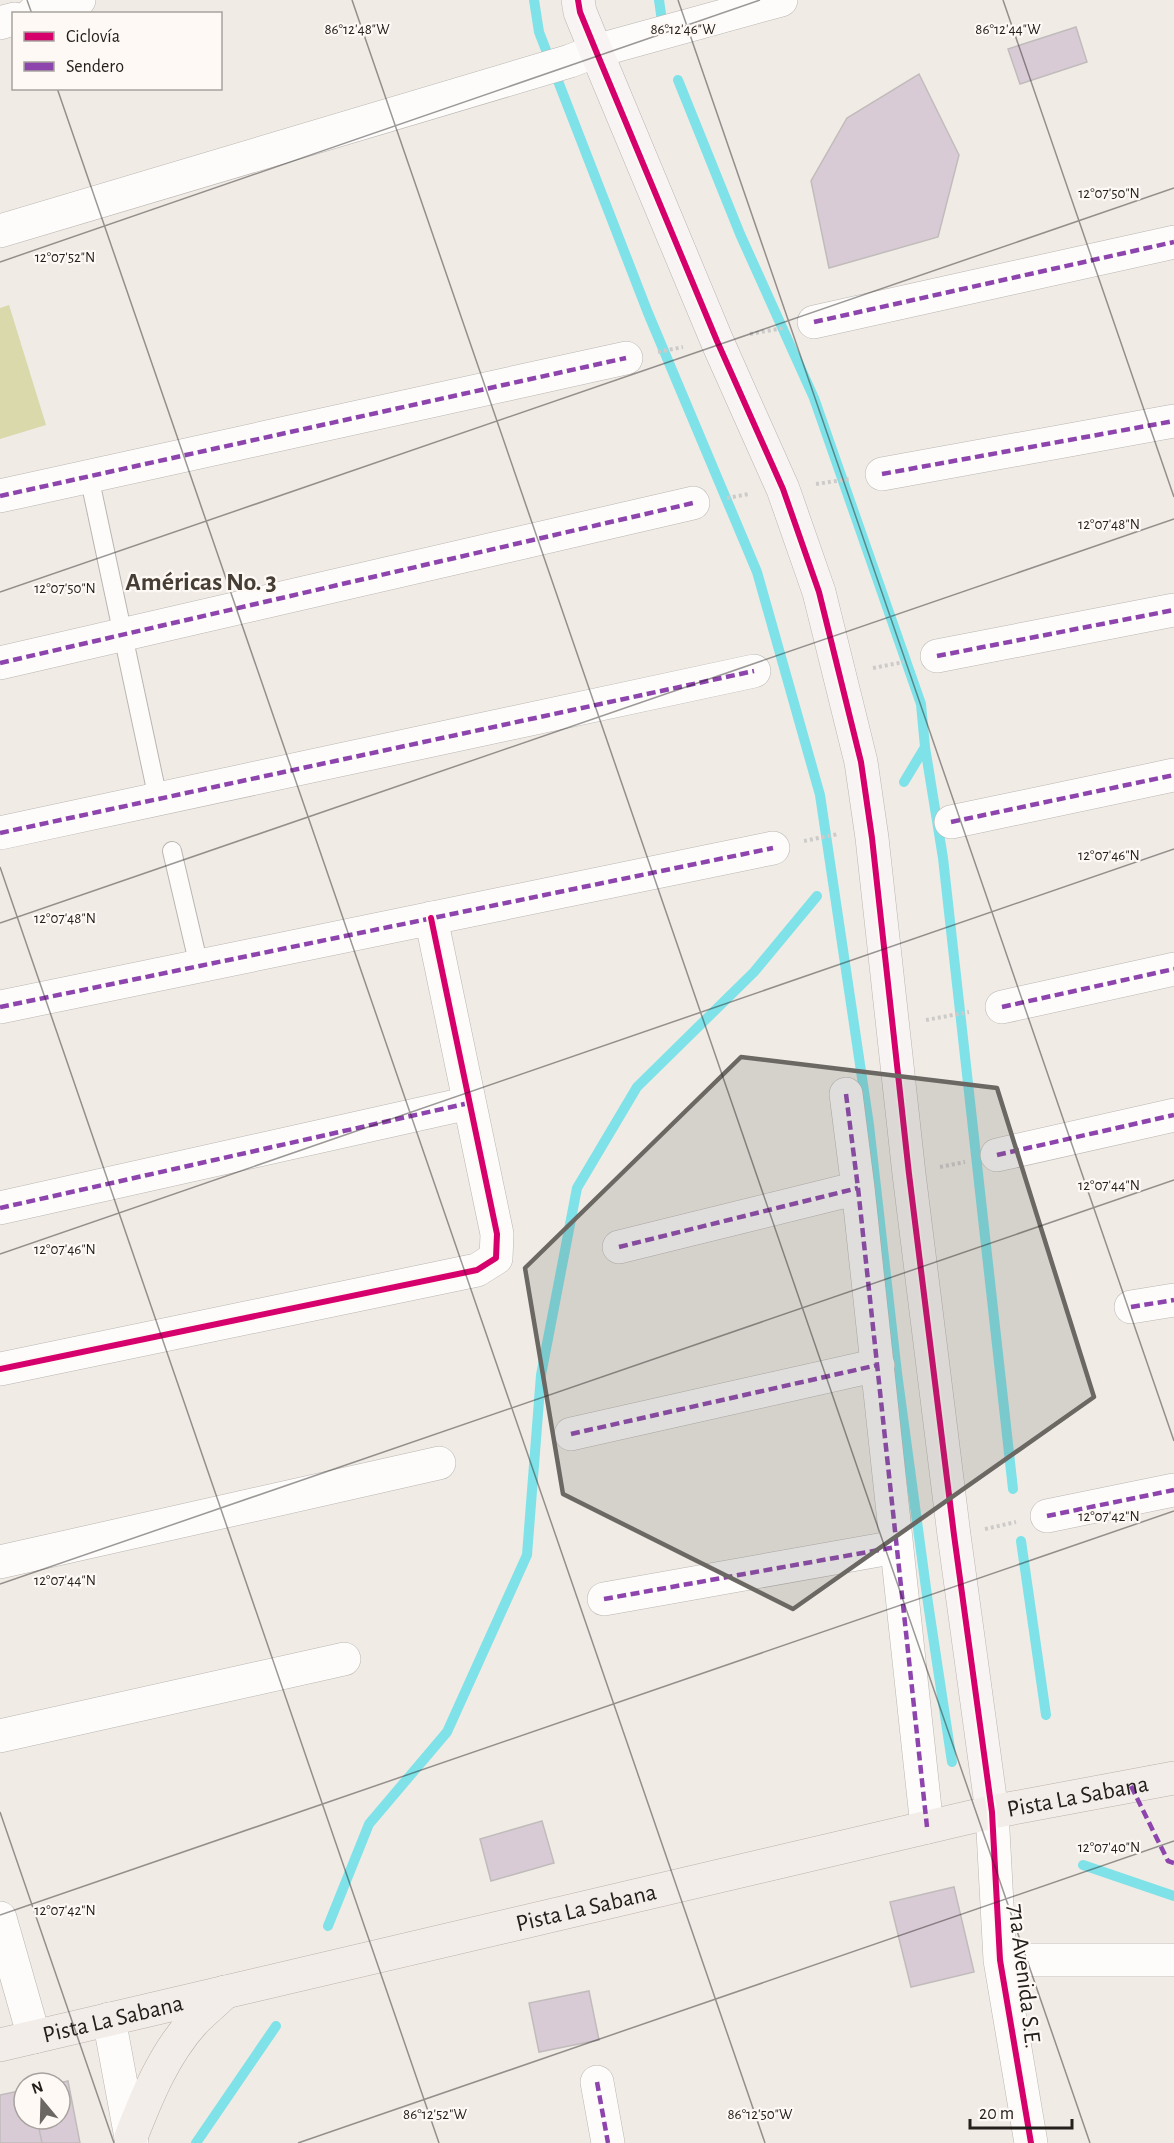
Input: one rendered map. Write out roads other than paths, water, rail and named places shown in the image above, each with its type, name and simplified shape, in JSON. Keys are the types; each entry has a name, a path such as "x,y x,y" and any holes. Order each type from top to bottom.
{"main road":[{"name":"Pista La Sabana","path":"0,2045 992,1812 1174,1778"},
{"path":"131,2140 147,2095 167,2056 194,2022 225,1992"}],"street":[{"path":"39,12 79,0"},
{"path":"578,0 583,56 717,340 783,489 819,592 861,762 872,838 910,1186 952,1523 992,1812"},
{"path":"0,231 532,71 781,0"},
{"path":"800,325 1174,242"},
{"path":"0,496 638,356"},
{"path":"867,477 1174,421"},
{"path":"0,663 705,501"},
{"path":"938,656 1174,610"},
{"path":"0,833 754,671"},
{"path":"951,822 1174,775"},
{"path":"0,1007 773,848"},
{"path":"0,1369 477,1270 496,1258 497,1234 431,918"},
{"path":"1002,1007 1174,969"},
{"path":"846,1094 878,1365 927,1827"},
{"path":"0,1208 469,1103"},
{"path":"997,1155 1174,1115"},
{"path":"619,1247 858,1188"},
{"path":"1131,1308 1174,1300"},
{"path":"570,1434 878,1365"},
{"path":"0,1562 439,1463"},
{"path":"1047,1516 1174,1490"},
{"path":"604,1599 896,1546"},
{"path":"0,1736 344,1659"},
{"name":"71a Avenida S.E.","path":"992,1812 1000,1960 1031,2143"},
{"path":"0,1918 34,2037"},
{"path":"1000,1960 1174,1960"},
{"path":"109,2019 131,2140"},
{"path":"597,2082 608,2143"}],"lane":[{"path":"89,476 158,799"},
{"path":"172,851 199,966"}],"waterway":[{"path":"534,0 539,32 648,313 757,572 820,795 869,1125 897,1373 952,1762"},
{"path":"659,0 663,28"},
{"path":"678,80 740,234 814,398 921,704 925,747 904,782"},
{"path":"925,747 943,858 1013,1489"},
{"path":"328,1926 369,1824 447,1732 527,1555 541,1375 577,1188 637,1087 754,972 817,896"},
{"path":"1021,1541 1046,1715"},
{"path":"1083,1865 1174,1896"},
{"path":"196,2143 276,2026"}],"district":[{"name":"Américas No. 3","path":"201,581"}]}
